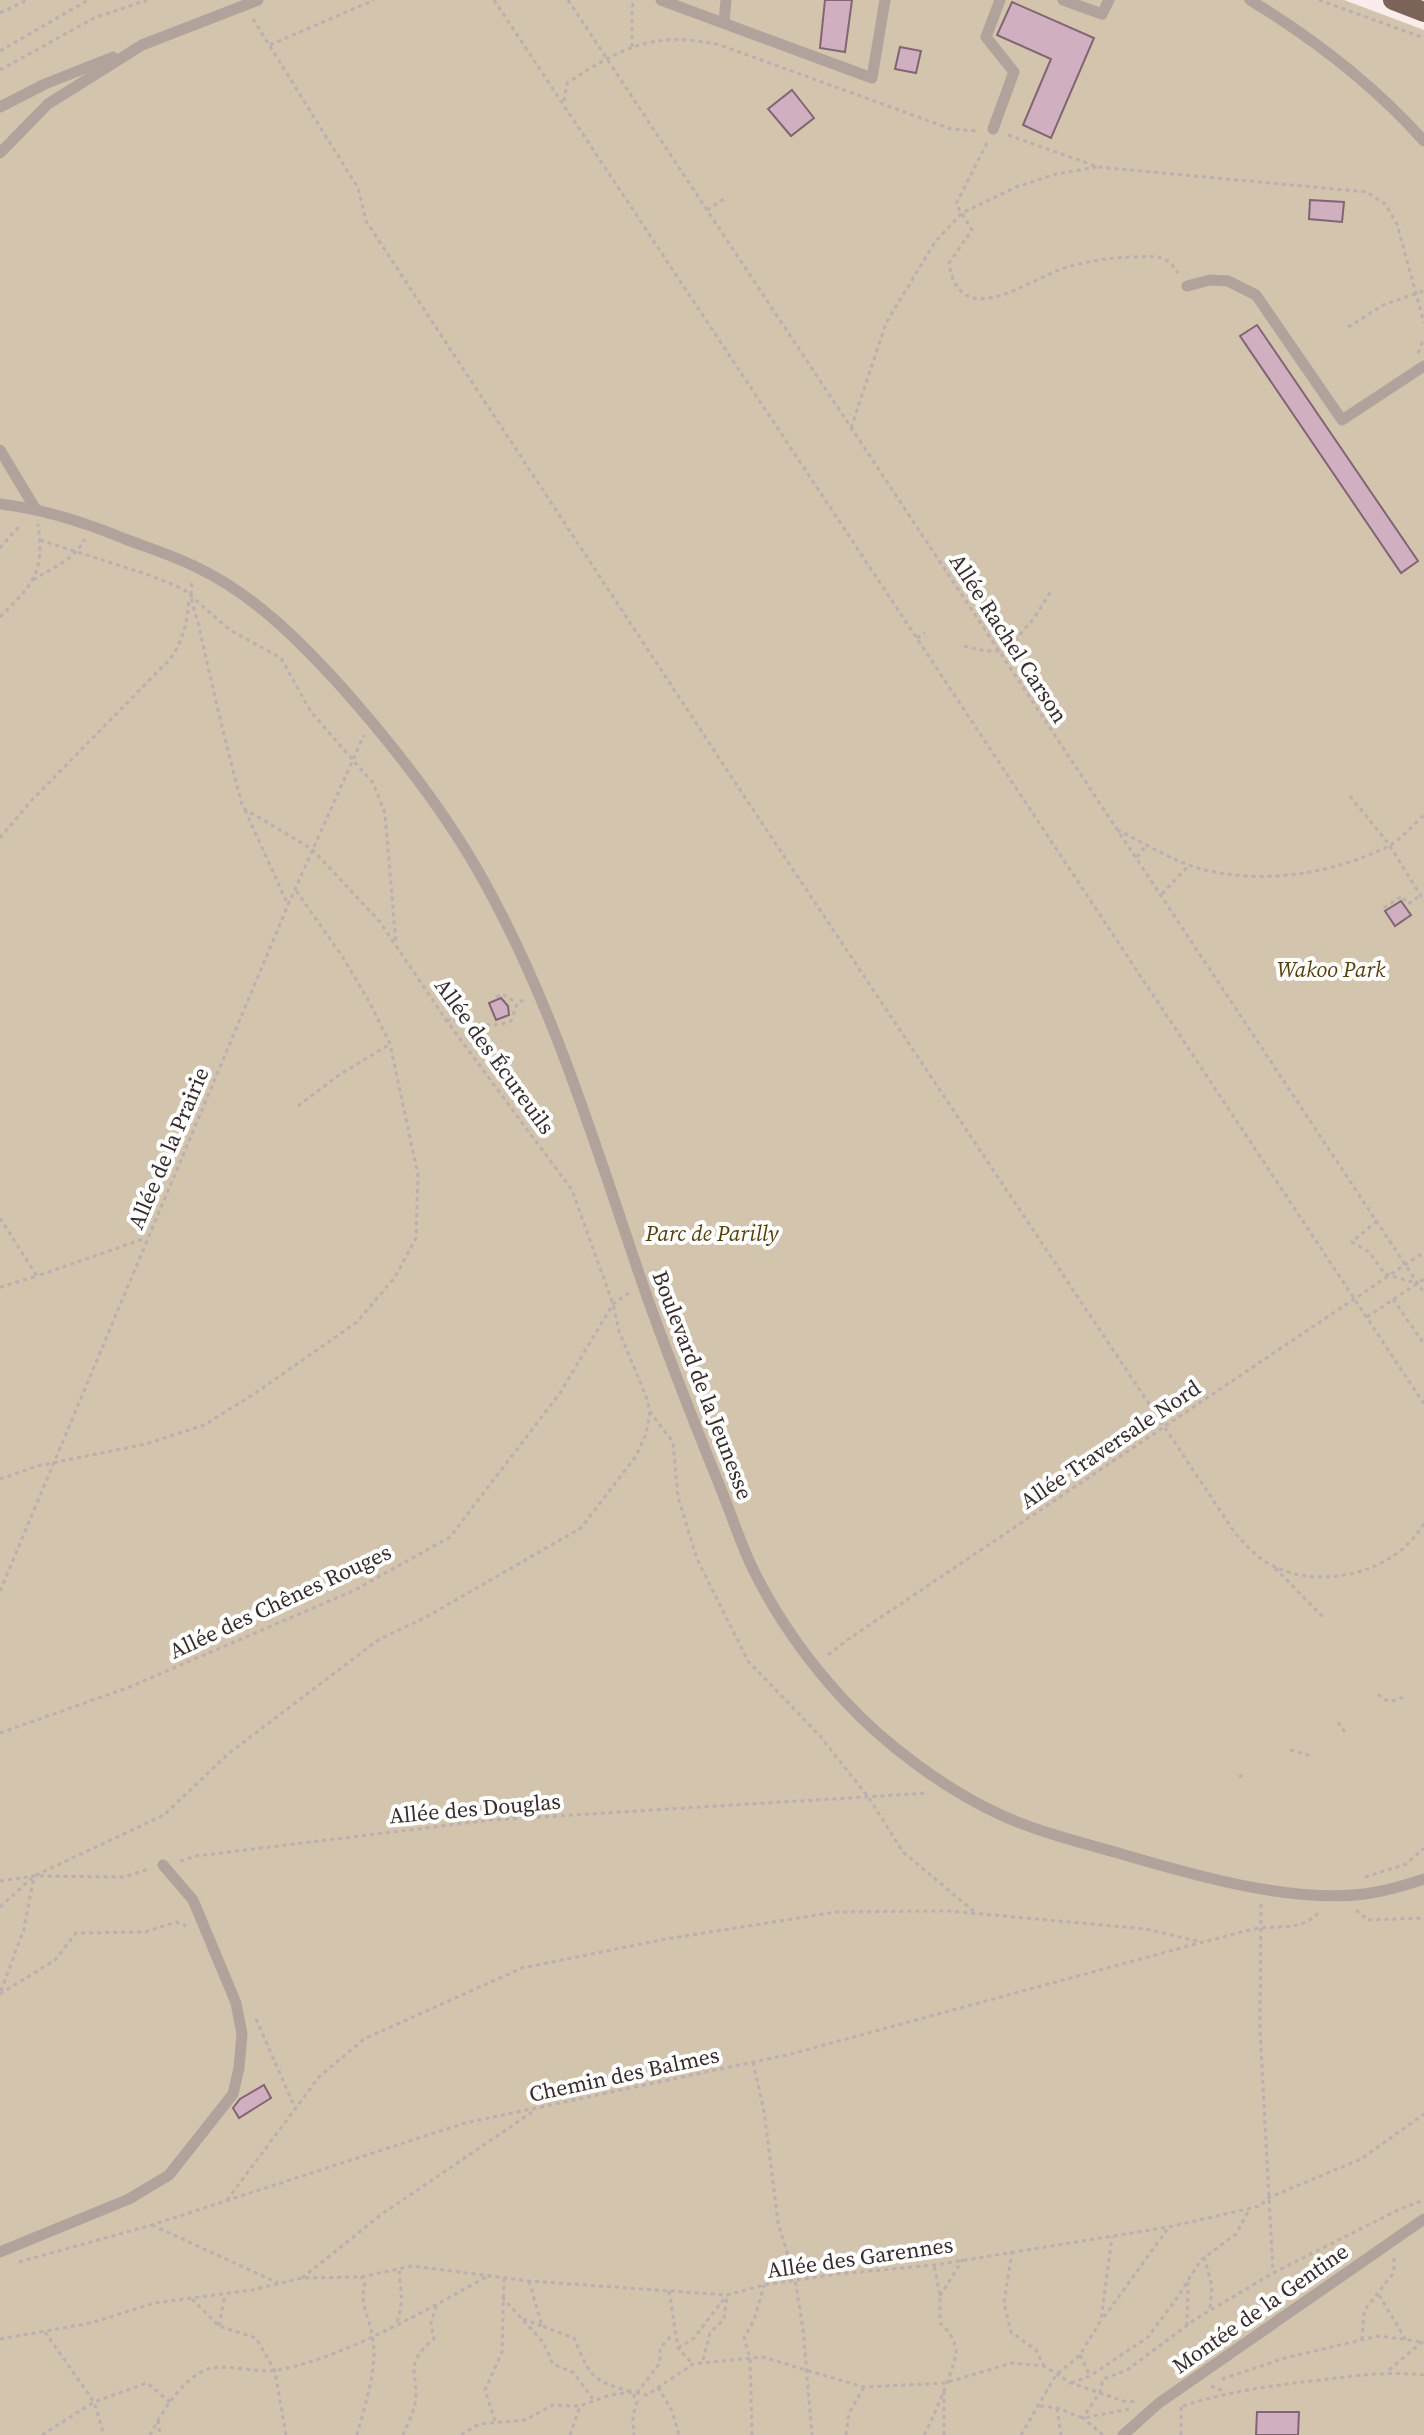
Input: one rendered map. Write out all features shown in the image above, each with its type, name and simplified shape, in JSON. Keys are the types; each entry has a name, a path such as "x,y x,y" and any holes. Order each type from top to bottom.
{"main road":[{"path":"1393,0 1424,12"}],"lane":[{"path":"0,107 45,84 258,0"},
{"path":"661,0 872,78 885,0"},
{"path":"724,22 726,0"},
{"path":"993,129 1014,72 986,37 1000,0"},
{"path":"1063,0 1102,14 1109,0"},
{"path":"1250,0 1300,30 1355,71 1394,107 1424,141"},
{"path":"0,153 48,104 142,45"},
{"path":"1187,286 1210,280 1228,281 1256,295 1342,420 1424,366"},
{"path":"0,450 35,508"},
{"name":"Boulevard de la Jeunesse","path":"0,504 35,508 93,526 196,567 240,594 309,651 371,720 418,780 459,840 507,926 538,994 564,1059 675,1377 750,1563 775,1608 845,1701 956,1791 1002,1815 1046,1831 1146,1861 1255,1887 1311,1895 1369,1894 1424,1879"},
{"path":"0,2252 129,2199 169,2175 233,2094 242,2034 236,2003 193,1900 163,1865"},
{"name":"Montée de la Gentine","path":"1129,2433 1424,2219"}],"path":[{"path":"0,13 27,0"},
{"path":"0,51 88,0"},
{"path":"0,70 94,18 147,0"},
{"path":"270,45 374,0"},
{"path":"494,0 1424,1404"},
{"name":"Allée Rachel Carson","path":"568,0 1424,1293"},
{"path":"632,47 634,0"},
{"path":"1319,0 1424,38"},
{"path":"244,5 358,188 366,221 1164,1427 1235,1533 1324,1618"},
{"path":"564,105 567,83 605,58 652,41 688,38 710,43 951,129 973,132 993,129 1098,167 1367,192 1385,204 1397,224 1424,323"},
{"path":"993,129 956,204 972,230 949,263 957,286 970,295 987,299 1009,295 1061,269 1107,258 1159,256 1170,260 1187,286"},
{"path":"851,428 886,323 935,242 962,213 1016,187 1056,174 1098,167"},
{"path":"707,210 724,199"},
{"path":"1348,327 1385,304 1424,291"},
{"path":"0,617 28,589 40,565 35,508"},
{"path":"0,548 35,508"},
{"path":"33,580 78,552 93,526"},
{"path":"40,540 183,589 230,630 281,658 311,712 373,783 385,813 396,947"},
{"path":"0,838 31,801 170,659 182,642 187,625 189,595 196,567"},
{"path":"964,646 985,651 1006,651 1034,618 1052,590"},
{"path":"189,595 197,614 243,808 288,905"},
{"path":"917,638 925,633"},
{"name":"Allée de la Prairie","path":"0,1591 288,905 371,720"},
{"path":"1350,796 1389,846 1424,901"},
{"name":"Allée des Écureuils","path":"243,808 312,849 380,922 446,1020 572,1190 650,1412 673,1442 678,1497 697,1559 748,1661 820,1736 869,1798 903,1852 977,1914"},
{"path":"1116,830 1189,865 1236,876 1275,876 1313,871 1389,846 1424,815"},
{"path":"1137,858 1147,844"},
{"path":"1161,896 1189,865"},
{"path":"0,1479 37,1466 146,1444 204,1425 357,1322 383,1294 416,1238 418,1175 390,1044 342,956 295,889"},
{"path":"1384,908 1402,896 1408,904 1421,895"},
{"path":"496,997 502,994 517,1003"},
{"path":"446,1020 497,1027 511,1021 517,1003 538,994"},
{"path":"298,1106 339,1075 390,1044"},
{"path":"0,1218 37,1276"},
{"path":"1377,1221 1352,1242 1369,1252 1385,1274 1417,1283"},
{"path":"0,1287 148,1237"},
{"name":"Allée Traversale Nord","path":"816,1666 847,1640 1424,1252"},
{"path":"1366,1318 1424,1279"},
{"name":"Allée des Chênes Rouges","path":"0,1733 127,1688 355,1590 450,1537 560,1393 613,1304 643,1284"},
{"path":"1393,1299 1424,1344"},
{"path":"0,1907 34,1876 164,1815 228,1754 378,1640 428,1616 581,1528 636,1456 646,1434 650,1412"},
{"path":"1272,1566 1315,1576 1361,1572 1403,1549 1424,1523"},
{"path":"1378,1694 1392,1702 1403,1697"},
{"path":"1338,1722 1346,1734"},
{"path":"1290,1750 1312,1756"},
{"path":"1239,1777 1245,1773"},
{"name":"Allée des Douglas","path":"0,1881 34,1876 123,1877 196,1856 491,1820 956,1791"},
{"name":"Chemin des Balmes","path":"15,2263 152,2225 465,2123 753,2062 1203,1942 1260,1928 1298,1926 1311,1920 1338,1894 1371,1874 1406,1864 1424,1848"},
{"path":"0,1993 24,1929 34,1876"},
{"path":"1255,1887 1262,1896 1260,2029 1273,2273"},
{"path":"1338,1894 1368,1920 1410,1921 1424,1918"},
{"path":"227,2200 319,2077 364,2039 522,1968 666,1939 836,1912 949,1911 1146,1929 1203,1942"},
{"path":"0,1993 55,1960 76,1933 145,1932 176,1922 206,1935"},
{"path":"753,2062 764,2111 778,2222 795,2280 808,2371 812,2435"},
{"path":"302,2278 382,2214 534,2110"},
{"name":"Allée des Garennes","path":"0,2339 91,2323 154,2303 225,2294 302,2278 361,2277 412,2266 529,2281 727,2295 795,2280 934,2265 1112,2237 1260,2206 1268,2198 1361,2159 1424,2114"},
{"path":"1083,2418 1100,2392 1103,2379 1127,2370 1209,2310 1273,2273 1424,2200"},
{"path":"1071,2383 1090,2376 1148,2337 1204,2257 1236,2234 1250,2208"},
{"path":"152,2225 278,2283"},
{"path":"1021,2435 1056,2375 1080,2355 1101,2320 1169,2227"},
{"path":"1101,2320 1112,2237"},
{"path":"1362,2340 1364,2311 1394,2272 1394,2239"},
{"path":"1012,2251 1004,2303 1011,2332 1036,2350 1044,2366 1071,2383 1123,2401 1164,2408"},
{"path":"1204,2257 1212,2286 1209,2310"},
{"path":"940,2296 963,2259"},
{"path":"924,2435 938,2410 957,2354 951,2332 940,2323 940,2296 934,2265"},
{"path":"397,2323 404,2299 399,2268"},
{"path":"150,2435 170,2402 187,2383 205,2370 275,2371 310,2362 373,2335 490,2275"},
{"path":"357,2435 372,2376 373,2335 361,2296 365,2285 361,2277"},
{"path":"495,2421 485,2390 502,2352 501,2296 504,2277"},
{"path":"529,2281 542,2326"},
{"path":"1187,2326 1188,2281"},
{"path":"752,2435 750,2358 744,2338 754,2320 764,2285"},
{"path":"669,2290 678,2348 693,2364"},
{"path":"219,2326 225,2294"},
{"path":"1379,2294 1406,2340"},
{"path":"678,2348 694,2338 727,2295"},
{"path":"702,2361 710,2333 724,2319 727,2295"},
{"path":"501,2296 543,2342 553,2364 574,2373 595,2402"},
{"path":"192,2299 219,2326 256,2338 275,2371 286,2435"},
{"path":"403,2435 415,2403 412,2371 421,2350 434,2339 431,2323 437,2303"},
{"path":"520,2318 574,2338 586,2366 600,2383 647,2395 702,2361 762,2357 864,2387 945,2383 1012,2363 1044,2366"},
{"path":"45,2332 94,2402 104,2435"},
{"path":"461,2435 479,2424 525,2420 553,2405 580,2406 610,2395 634,2393 660,2363 660,2348 674,2333"},
{"path":"1227,2393 1208,2384 1285,2358 1378,2336 1423,2342"},
{"path":"1388,2372 1423,2342"},
{"path":"1080,2355 1090,2376"},
{"path":"1083,2418 1181,2406 1227,2393 1388,2372 1424,2375"},
{"path":"42,2435 94,2402 147,2383 170,2402"},
{"path":"944,2435 945,2383"},
{"path":"658,2387 672,2411 679,2435"},
{"path":"846,2435 849,2413 864,2387"},
{"path":"634,2393 637,2402 633,2416 634,2435"},
{"path":"1181,2397 1181,2435"},
{"path":"570,2435 580,2406"},
{"path":"1040,2406 1057,2408 1083,2418 1103,2435"},
{"path":"1057,2408 1061,2435"},
{"path":"158,2420 160,2435"}],"green space":[{"name":"Parc de Parilly","path":"0,0 1344,0 1424,30 1424,2435 0,2435"}],"building":[{"path":"825,0 852,0 845,52 820,48"},
{"path":"1012,2 1094,38 1051,138 1023,125 1051,59 997,35"},
{"path":"900,47 921,51 916,73 895,69"},
{"path":"792,90 814,118 791,136 768,109"},
{"path":"1310,200 1344,202 1342,222 1309,219"},
{"path":"1257,325 1418,561 1401,573 1240,336"},
{"path":"1401,901 1411,915 1395,926 1385,911"},
{"path":"501,998 508,1006 509,1015 496,1020 489,1003"},
{"path":"264,2085 271,2098 239,2118 233,2108 240,2099"},
{"path":"1257,2412 1299,2412 1298,2435 1256,2435"}],"park label":[{"name":"Wakoo Park","path":"1331,969"}]}
